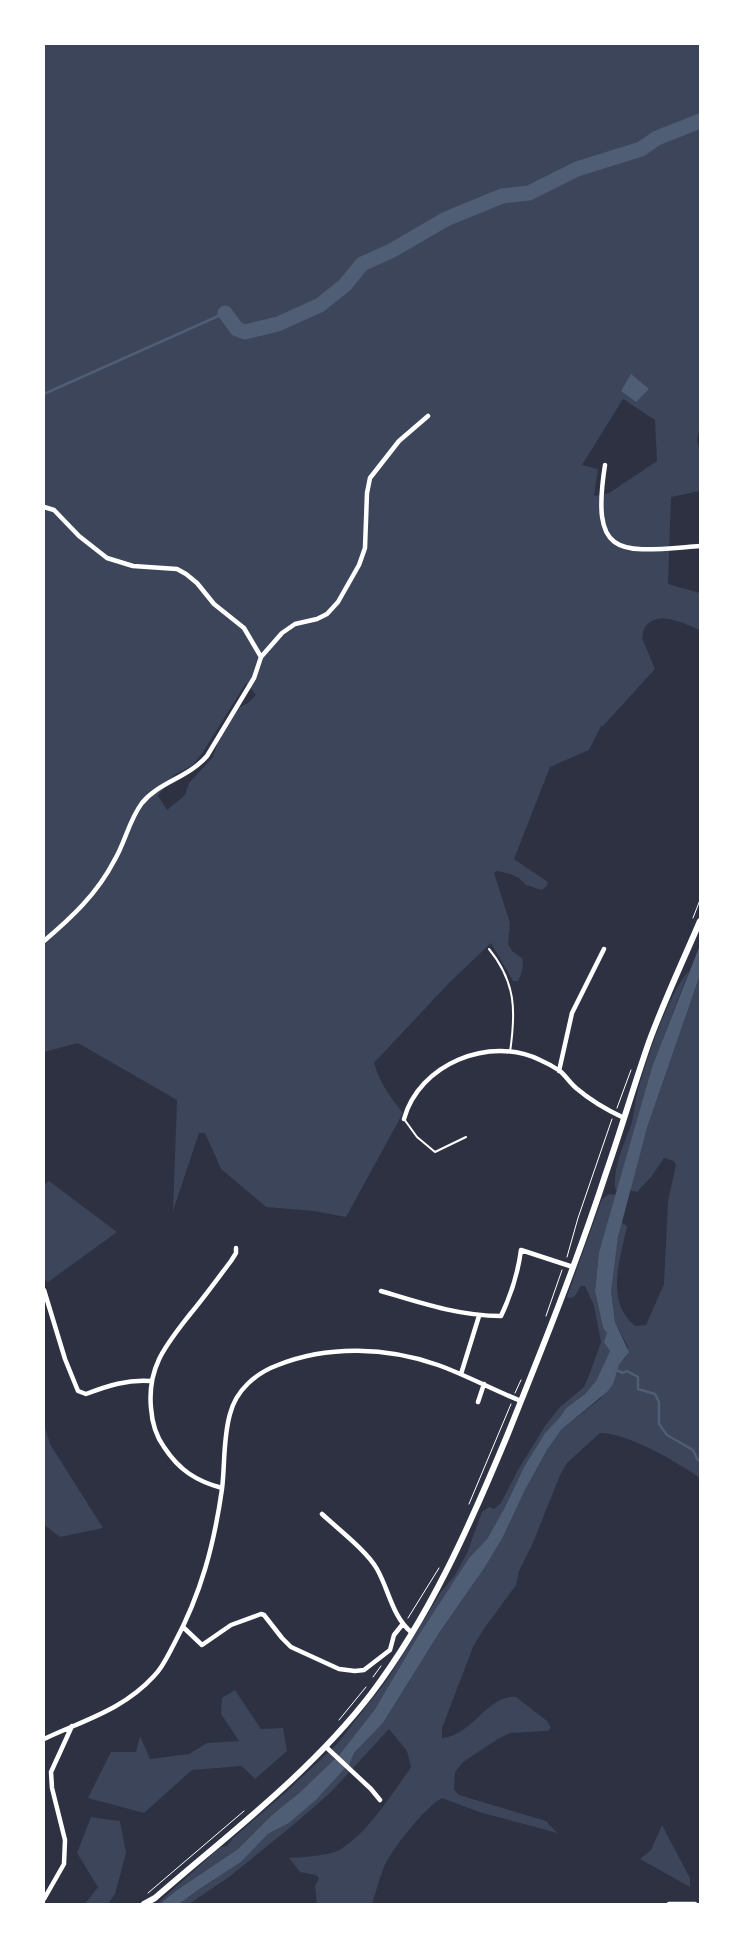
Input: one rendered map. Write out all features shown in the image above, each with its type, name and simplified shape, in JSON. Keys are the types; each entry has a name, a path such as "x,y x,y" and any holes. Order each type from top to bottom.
{"main road":[{"path":"144,1904 153,1901 281,1790 326,1747 372,1692 411,1632 457,1550 484,1492 521,1401 573,1267 656,1022 700,921"}],"street":[{"path":"44,941 72,918 89,899 114,862 134,816 143,802 157,789 182,777 198,766 207,756 254,678 261,657 288,628 327,614 338,602 359,565 365,548 367,493 370,478 399,441 428,416"},
{"path":"604,465 600,492 601,518 606,533 614,543 641,551 700,546"},
{"path":"44,507 54,510 79,536 107,558 133,566 177,569 186,574 197,583 214,604 244,628 261,657"},
{"path":"559,1070 572,1013 604,949"},
{"path":"404,1119 407,1108 416,1094 428,1080 448,1064 472,1054 490,1052 510,1052 538,1059 559,1070 575,1088 614,1114 624,1118"},
{"path":"222,1488 204,1483 189,1474 171,1458 158,1438 153,1423 150,1381 156,1364 168,1342 231,1261 236,1248"},
{"path":"381,1291 445,1310 479,1316 501,1316 510,1297 521,1250 573,1267"},
{"path":"44,1290 64,1359 78,1391 86,1394 136,1379 150,1381"},
{"path":"461,1374 479,1316"},
{"path":"44,1740 118,1707 135,1695 156,1675 183,1627 202,1581 213,1541 222,1488 230,1414 238,1394 252,1379 272,1367 290,1360 321,1353 359,1351 386,1353 436,1364 521,1401"},
{"path":"478,1402 484,1384"},
{"path":"322,1514 376,1568 402,1625 411,1632"},
{"path":"183,1627 202,1645 231,1625 260,1614 264,1615 291,1647 339,1670 355,1672 364,1670 390,1650 394,1635 402,1625"},
{"path":"44,1899 64,1864 66,1840 52,1788 51,1772 72,1726"},
{"path":"326,1747 371,1788 380,1800"},
{"path":"669,1904 695,1904"}],"lane":[{"path":"489,949 499,961 513,996 515,1014 510,1052"},
{"path":"404,1119 417,1137 435,1152 466,1137"}],"path":[{"path":"693,918 700,900"},
{"path":"544,1322 569,1252 578,1218 632,1066"},
{"path":"466,1510 524,1373"},
{"path":"402,1625 410,1616 440,1566"},
{"path":"371,1680 390,1650"},
{"path":"336,1724 367,1686"},
{"path":"147,1894 247,1809"}],"shaded area":[{"path":"44,44 700,44 700,425 697,440 700,451 700,491 671,497 668,584 700,593 700,630 664,618 650,622 644,628 642,638 655,669 601,726 589,750 550,767 514,859 548,882 547,886 542,890 526,885 519,878 510,874 497,871 494,873 510,923 508,944 513,952 522,958 522,970 518,981 513,981 491,943 448,984 374,1063 386,1090 403,1113 346,1217 314,1211 266,1207 221,1169 205,1133 199,1133 173,1211 177,1100 78,1043 44,1052","holes":["623,399 655,420 657,461 609,493 594,496 598,469 582,465","246,683 256,695 248,703 238,708 219,739 213,757 189,783 185,795 167,810 158,796 174,775 193,765"]},
{"path":"631,374 649,389 636,402 621,391"},
{"path":"700,945 700,975 647,1128 618,1237 611,1291 615,1322 629,1352 619,1365 613,1384 608,1391 561,1430 547,1450 525,1490 503,1537 485,1567 439,1633 383,1723 354,1753 350,1763 316,1800 289,1823 268,1834 241,1862 179,1904 160,1904 177,1890 238,1849 273,1814 299,1793 340,1754 375,1709 418,1636 469,1558 487,1539 524,1467 545,1433 566,1408 585,1394 596,1381 610,1351 604,1342 607,1333 603,1328 595,1291 599,1252 653,1064"},
{"path":"689,971 653,1064 618,1191 615,1188 617,1164 631,1125 645,1066 673,995"},
{"path":"700,975 700,1478 679,1464 638,1443 611,1434 600,1433 567,1463 560,1475 532,1545 519,1571 516,1585 473,1647 442,1728 442,1738 453,1736 497,1702 506,1698 516,1697 547,1721 551,1728 548,1731 510,1733 463,1762 455,1772 454,1790 459,1795 546,1821 557,1833 479,1812 442,1798 418,1819 388,1859 372,1904 317,1904 315,1886 319,1878 316,1875 300,1872 289,1858 324,1855 341,1849 361,1833 379,1811 411,1767 407,1751 389,1729 331,1792 292,1826 229,1877 189,1904 179,1904 241,1862 268,1834 289,1823 316,1800 350,1763 354,1753 383,1723 439,1633 485,1567 503,1537 525,1490 547,1450 561,1430 601,1398 619,1365 626,1357 628,1347 615,1322 611,1291 613,1264 621,1222 627,1226 619,1265 617,1292 626,1316 635,1326 646,1325 664,1284 668,1201 676,1165 674,1161 664,1158 651,1177 637,1192 629,1190 647,1128"},
{"path":"49,1181 117,1232 48,1282 44,1279 44,1185"},
{"path":"609,1194 616,1195 599,1252 595,1291 610,1351 596,1381 585,1394 566,1408 545,1433 524,1467 487,1539 469,1558 418,1636 375,1709 340,1754 299,1793 273,1814 238,1849 177,1890 162,1903 157,1904 217,1850 227,1846 233,1838 337,1744 387,1680 441,1592 455,1575 467,1553 482,1512 489,1507 494,1509 501,1503 518,1470 545,1426 560,1407 584,1387 601,1342 594,1306 585,1286 581,1286 575,1296 567,1297 602,1199"},
{"path":"44,1424 50,1444 103,1528 60,1537 44,1525"},
{"path":"235,1690 261,1729 283,1728 287,1751 255,1779 242,1766 192,1770 144,1813 88,1798 111,1752 136,1752 140,1736 150,1759 189,1754 207,1743 239,1741 221,1714 222,1698"},
{"path":"91,1817 120,1821 126,1853 115,1894 108,1904 85,1904 98,1887 77,1853"},
{"path":"662,1825 690,1878 690,1887 640,1859 651,1850"}],"waterway":[{"path":"225,313 237,329 245,332 278,324 320,305 345,285 362,264 391,251 446,219 502,196 529,193 577,169 641,149 657,138 700,121"},
{"path":"44,394 225,313"},
{"path":"614,1369 623,1373 627,1371 638,1377 638,1389 655,1394 659,1402 659,1424 667,1435 693,1450 700,1461"}]}
